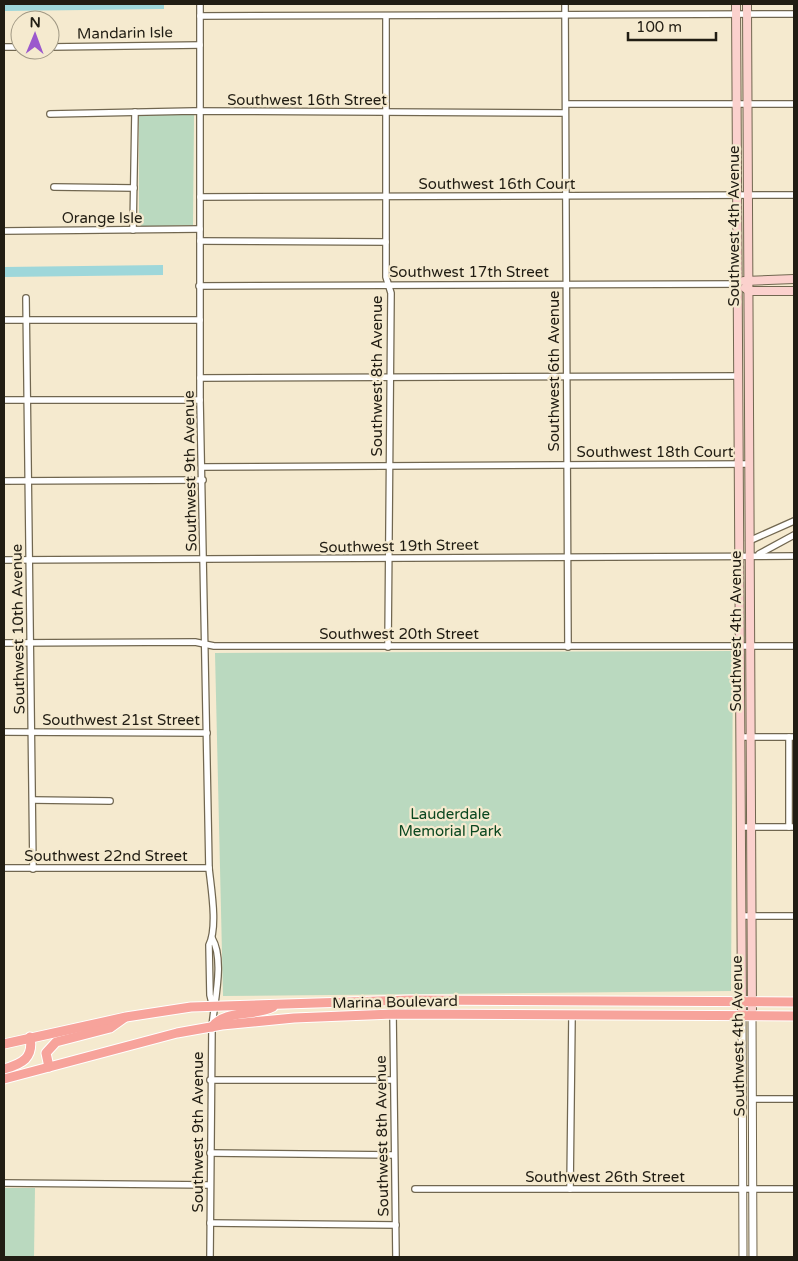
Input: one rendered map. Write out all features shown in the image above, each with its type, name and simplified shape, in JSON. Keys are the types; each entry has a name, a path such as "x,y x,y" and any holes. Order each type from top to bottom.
{"main road":[{"name":"Southwest 4th Avenue","path":"736,4 740,827 741,916 747,1002"},
{"name":"Southwest 4th Avenue","path":"747,4 748,464 749,541 753,555 749,646 751,916 747,1015"},
{"name":"Southwest 17th Street","path":"738,284 749,280 794,279"},
{"path":"738,284 749,291 794,291"},
{"path":"393,1014 410,1000"},
{"name":"Marina Boulevard","path":"4,1044 126,1016 166,1010 213,1007 410,1000 794,1002"},
{"path":"212,1027 223,1017 263,1012 277,1006"},
{"name":"Marina Boulevard","path":"4,1079 160,1036 212,1027 304,1017 393,1014 794,1016"},
{"path":"49,1067 46,1053 56,1042 110,1028 126,1016"},
{"path":"4,1069 19,1065 27,1059 32,1047 30,1037"}],"street":[{"name":"Southwest 9th Avenue","path":"200,4 200,400 203,467 209,868 212,938 209,953 210,995 213,1007 210,1080 210,1257"},
{"name":"Southwest 6th Avenue","path":"565,4 566,104 564,113 567,196 568,647"},
{"path":"200,16 794,14"},
{"name":"Southwest 8th Avenue","path":"386,16 386,277 391,293 388,647"},
{"name":"Mandarin Isle","path":"60,47 200,45"},
{"path":"566,104 794,104"},
{"path":"133,230 135,112"},
{"name":"Southwest 16th Street","path":"50,114 135,112 564,113"},
{"path":"54,187 134,188"},
{"name":"Southwest 16th Court","path":"200,197 385,198 794,195"},
{"name":"Orange Isle","path":"4,231 200,230"},
{"path":"200,241 386,242"},
{"name":"Southwest 17th Street","path":"199,286 738,284"},
{"name":"Southwest 10th Avenue","path":"26,298 32,643 33,869"},
{"path":"4,320 200,320"},
{"path":"200,378 738,376"},
{"path":"4,400 200,400"},
{"name":"Southwest 18th Court","path":"203,467 748,464"},
{"path":"4,481 203,480"},
{"path":"749,541 794,520"},
{"path":"753,555 794,535"},
{"name":"Southwest 19th Street","path":"4,560 794,556"},
{"name":"Southwest 20th Street","path":"4,643 195,642 214,646 388,647 794,646"},
{"name":"Southwest 21st Street","path":"4,732 207,733"},
{"path":"740,737 792,737 792,827 740,827"},
{"path":"33,800 110,801"},
{"name":"Southwest 22nd Street","path":"4,868 209,868"},
{"path":"741,916 794,916"},
{"name":"Southwest 8th Avenue","path":"393,1014 396,1257"},
{"name":"Southwest 4th Avenue","path":"747,1015 752,1099 753,1257"},
{"name":"Southwest 4th Avenue","path":"743,1257 747,1015"},
{"path":"570,1189 572,1016"},
{"path":"210,1080 393,1080"},
{"path":"752,1099 794,1099"},
{"path":"210,1153 394,1155"},
{"path":"4,1183 210,1185"},
{"name":"Southwest 26th Street","path":"415,1189 794,1189"},
{"path":"210,1223 396,1225"}],"green space":[{"path":"139,115 194,115 193,225 142,227 139,221"},
{"name":"Lauderdale Memorial Park","path":"733,651 731,991 223,996 215,653"},
{"path":"4,1188 35,1188 34,1257 4,1257"}],"water":[{"path":"4,4 164,4 164,9 4,11"},
{"path":"163,265 163,275 4,277 4,267"}]}
